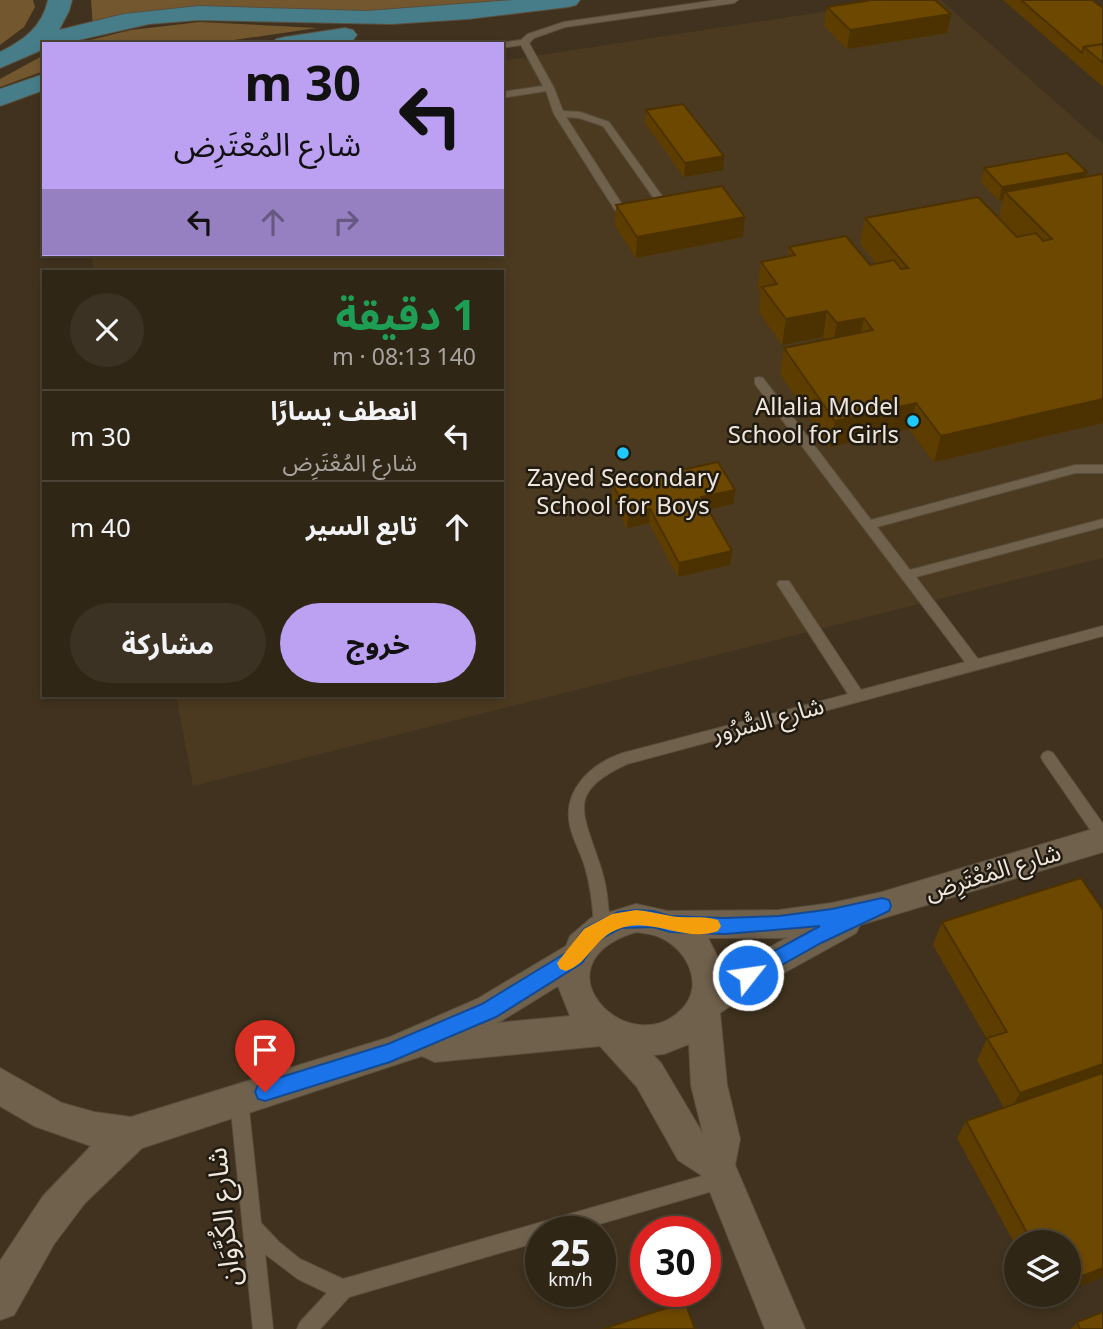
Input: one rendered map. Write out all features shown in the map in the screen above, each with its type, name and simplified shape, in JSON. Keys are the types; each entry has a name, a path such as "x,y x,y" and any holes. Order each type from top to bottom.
{"main road":[{"path":"27,47 52,24 60,0"},
{"path":"299,42 568,0"},
{"path":"44,42 97,26 170,14 254,13 366,18 505,9"},
{"path":"0,61 42,42"},
{"path":"0,98 42,82"}],"street":[{"name":"شارع المُعْتَرِض","path":"670,924 779,924 832,917 882,906 1103,837"},
{"name":"شارع المُعْتَرِض","path":"704,1007 792,949 882,906"},
{"path":"720,1172 691,1148 649,1075 609,1033 592,1021 575,997 572,984 576,957 582,945 602,927 618,920 636,918 670,924 691,939 705,959 709,974 709,989 704,1007 709,1085 722,1139 720,1172 785,1329"},
{"path":"0,1085 27,1106 58,1121 93,1130 131,1134 390,1053 489,1010 576,957"},
{"path":"390,1053 511,1036 609,1033 639,1041 665,1038 693,1022 704,1007"},
{"path":"0,1301 40,1227 68,1192 131,1134"}],"lane":[{"path":"504,46 524,42 531,36 564,25 734,0"},
{"path":"524,42 549,88 559,114 622,211 644,216 660,208 660,200 611,128 590,117 559,114"},
{"path":"504,95 549,88"},
{"path":"759,381 975,665"},
{"path":"868,524 1075,469 1103,469"},
{"path":"907,575 1103,523"},
{"path":"784,584 857,696"},
{"name":"شارع السُّرُور","path":"602,927 598,883 576,814 577,801 589,778 600,768 623,759 1103,631"},
{"path":"1048,757 1103,837"},
{"name":"شارع الكُرَّوَان","path":"239,1100 263,1329"},
{"path":"307,1329 343,1289 720,1172"},
{"path":"253,1227 270,1248 291,1266 316,1280 343,1289"}],"shaded area":[{"path":"0,0 33,0 35,7 24,27 0,45"},
{"path":"91,0 548,0 457,13 271,13 93,28"},
{"path":"900,0 941,0 1103,144 1103,558 193,786 176,697 504,697 504,270 94,270 91,256 504,256 504,61"},
{"path":"200,22 317,28 221,42 82,42 131,30"},
{"path":"42,56 42,72 0,87 0,79"}],"building":[{"path":"872,0 935,0 951,14 850,30 827,7"},
{"path":"1021,0 1092,0 1103,8 1103,44 1084,47 1082,53"},
{"path":"1103,44 1103,63 1084,47"},
{"path":"683,104 724,156 685,163 646,110"},
{"path":"1067,153 1087,172 1002,187 984,168"},
{"path":"1101,174 1103,399 941,436 916,403 835,421 784,348 873,330 864,318 837,323 827,311 786,319 762,287 777,284 761,262 795,255 789,247 846,236 870,265 894,260 901,269 908,268 865,218 978,197 1017,237 1036,233 1043,241 1052,239 1005,192"},
{"path":"722,186 745,217 637,237 616,205"},
{"path":"718,462 735,490 701,497 732,551 679,563 650,509 628,514 613,485"},
{"path":"1081,878 1103,910 1103,1064 1020,1093 987,1038 1007,1032 942,922"},
{"path":"1103,1073 1103,1268 1081,1276 1081,1230 1025,1230 966,1121"},
{"path":"670,1307 687,1307 695,1329 603,1329"},
{"path":"1103,1312 1103,1329 1080,1329 1077,1322"}],"slow traffic":[{"path":"566,963 576,957 591,935 618,920 653,919 670,924 711,926"}],"place":[{"name":"Allalia Model School for Girls","path":"913,421"},
{"name":"Zayed Secondary School for Boys","path":"623,453"}],"route":[{"path":"265,1092 390,1053 489,1010 576,957 591,935 618,920 636,918 670,924 725,926 779,924 832,917 882,906 815,937 748,975"}]}
